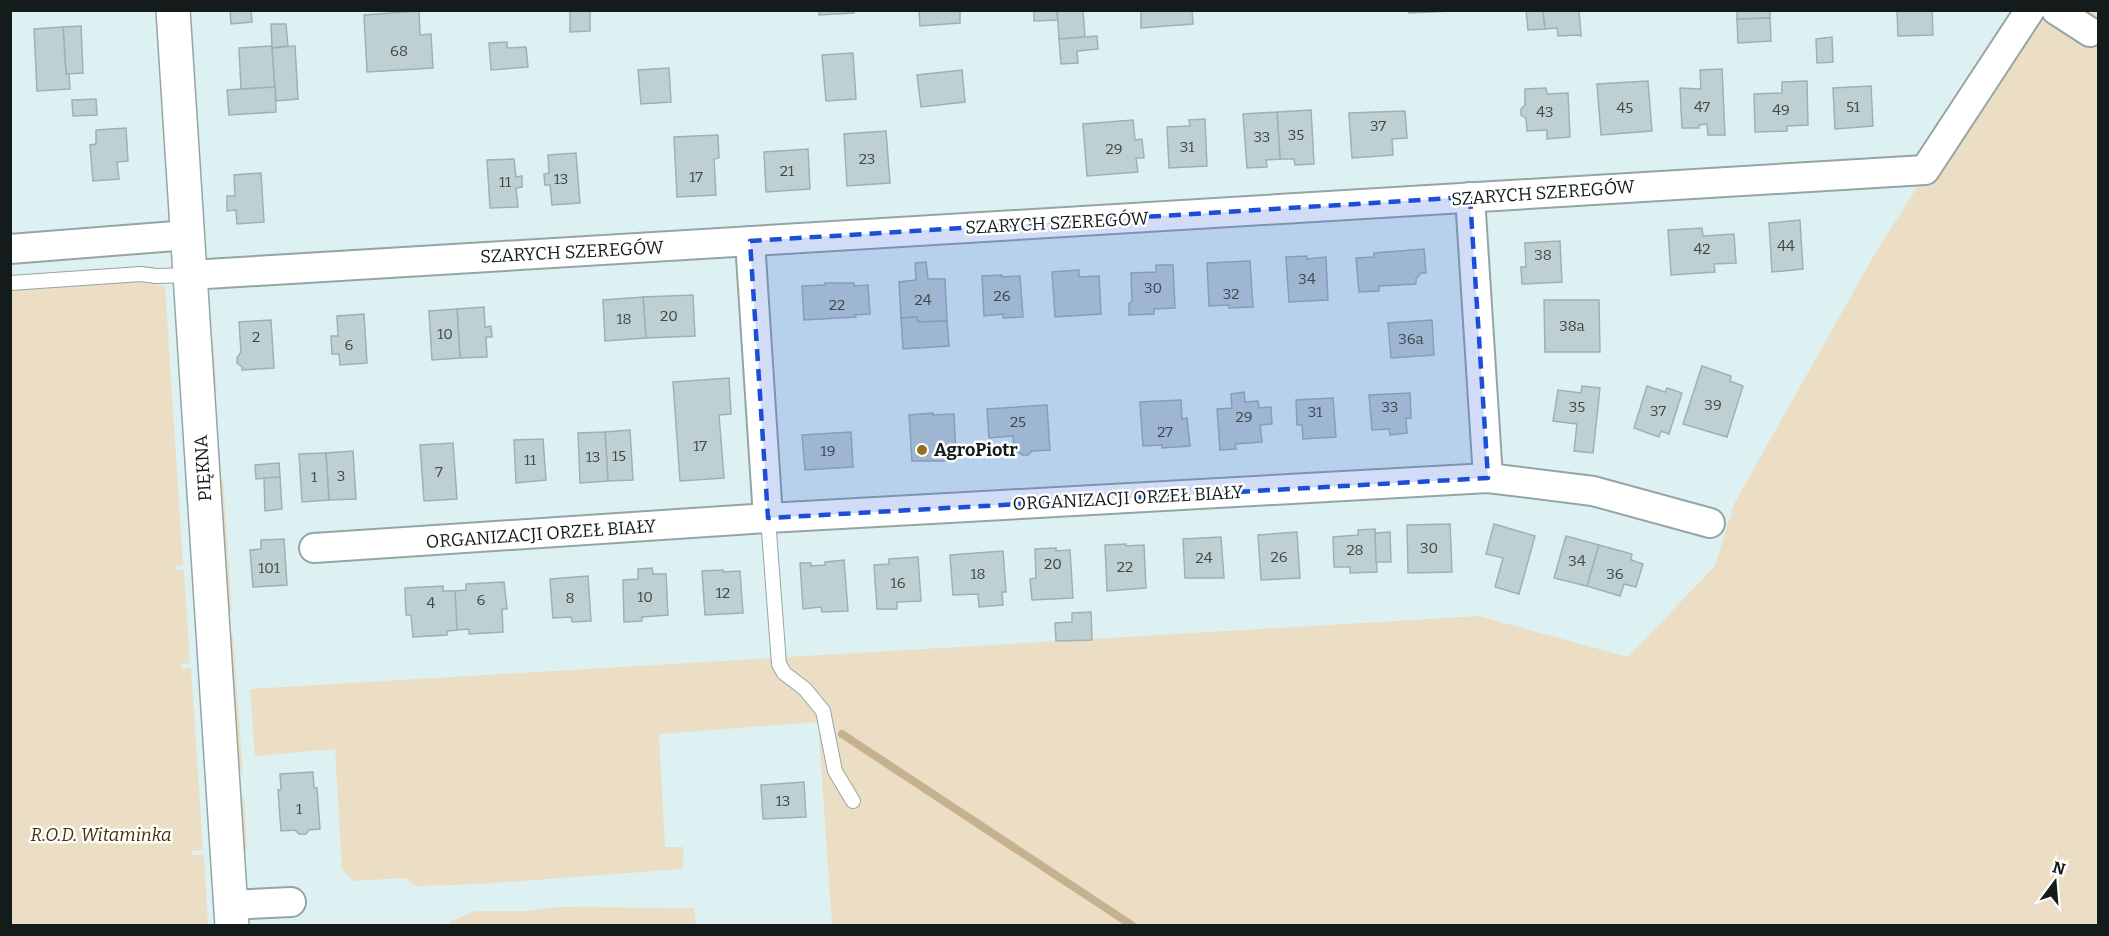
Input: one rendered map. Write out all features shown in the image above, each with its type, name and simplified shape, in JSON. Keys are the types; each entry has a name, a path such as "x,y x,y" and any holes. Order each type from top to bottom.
{"street":[{"name":"PIĘKNA","path":"173,10 231,915"},
{"name":"SZARYCH SZEREGÓW","path":"190,276 1924,170 2030,10"},
{"path":"2056,10 2090,32"},
{"path":"1470,198 1488,478"},
{"path":"10,249 188,235"},
{"path":"750,241 768,518"},
{"name":"ORGANIZACJI ORZEŁ BIAŁY","path":"314,548 768,518 1488,478 1593,491 1710,523"},
{"path":"231,915 291,903"}],"lane":[{"path":"10,283 141,274 190,276"},
{"path":"768,518 779,664 784,673 804,688 823,711 829,730 835,771 853,801"}],"highlighted area":[{"path":"1470,197 1488,478 768,518 750,241"}],"green space":[{"path":"2030,11 2098,11 2098,925 832,925 818,722 659,734 665,847 684,847 682,869 481,884 417,886 405,878 353,881 342,869 335,749 255,756 250,689 1479,616 1628,657 1715,566 1734,504 1877,250"},
{"name":"R.O.D. Witaminka","path":"155,266 158,286 165,286 183,565 175,566 175,570 184,570 190,663 181,664 181,669 191,668 203,850 192,851 192,855 204,855 208,925 11,926 11,276"},
{"path":"213,337 217,393 213,391 209,338"},
{"path":"223,477 232,612 227,610 218,480"},
{"path":"233,634 243,773 238,771 229,637"},
{"path":"244,795 247,850 243,850 240,798"},
{"path":"559,907 694,908 696,925 450,925 451,921 476,911 527,911"}],"building":[{"path":"230,10 251,10 252,22 231,24"},
{"path":"570,10 590,10 590,31 570,32"},
{"path":"819,10 854,10 854,13 819,15"},
{"path":"919,10 960,10 960,23 920,26"},
{"path":"1034,10 1057,10 1058,20 1034,21"},
{"path":"1057,10 1083,10 1085,37 1059,39"},
{"path":"1141,10 1192,10 1193,24 1141,28"},
{"path":"1409,10 1452,10 1452,11 1409,13"},
{"path":"1526,10 1543,10 1545,29 1528,30"},
{"path":"1543,10 1579,10 1581,36 1558,36 1557,28 1545,29"},
{"path":"1737,10 1770,10 1770,18 1737,19"},
{"path":"1897,10 1932,10 1933,35 1898,36"},
{"path":"419,11 420,35 431,34 433,68 367,72 364,15"},
{"path":"1770,18 1771,41 1738,43 1737,19"},
{"path":"271,24 286,24 288,46 272,48"},
{"path":"81,26 83,73 66,74 63,27"},
{"path":"63,27 66,74 69,74 70,89 37,91 34,29"},
{"path":"1097,36 1098,49 1077,51 1078,63 1061,64 1059,39"},
{"path":"1832,37 1833,62 1817,63 1816,39"},
{"path":"507,42 507,48 526,47 528,67 491,70 489,43"},
{"path":"272,46 275,87 241,89 239,48"},
{"path":"295,46 298,99 276,101 272,48"},
{"path":"853,53 856,99 826,101 822,55"},
{"path":"669,68 671,102 641,104 638,70"},
{"path":"1722,69 1725,135 1708,135 1707,124 1699,125 1699,128 1682,128 1680,88 1701,89 1700,70"},
{"path":"962,70 965,102 921,107 917,75"},
{"path":"1648,81 1652,131 1601,135 1597,84"},
{"path":"1807,81 1808,125 1787,126 1787,131 1755,132 1754,94 1782,93 1782,82"},
{"path":"1871,86 1873,126 1835,129 1833,88"},
{"path":"275,87 276,112 229,115 227,90"},
{"path":"1546,88 1547,94 1568,93 1570,137 1547,139 1547,130 1527,131 1526,118 1521,115 1521,109 1525,105 1525,89"},
{"path":"96,99 97,115 73,116 72,100"},
{"path":"1311,110 1314,164 1295,165 1294,159 1280,159 1277,112"},
{"path":"1405,111 1407,138 1392,139 1393,155 1352,158 1349,113"},
{"path":"1277,112 1280,159 1266,160 1267,167 1247,168 1243,114"},
{"path":"1205,119 1207,166 1169,168 1167,127 1190,126 1189,120"},
{"path":"1133,120 1135,140 1142,139 1144,158 1136,158 1138,172 1087,176 1083,124"},
{"path":"126,128 128,161 117,162 119,179 93,181 90,145 96,144 96,130"},
{"path":"886,131 890,183 847,186 844,134"},
{"path":"718,135 719,158 714,159 716,195 677,197 674,137"},
{"path":"808,149 810,189 766,192 764,152"},
{"path":"576,153 580,203 552,205 550,185 545,185 544,174 549,173 548,155"},
{"path":"514,159 516,177 522,176 522,187 516,188 518,207 490,208 487,160"},
{"path":"261,173 264,222 237,224 236,210 227,211 227,196 235,196 234,175"},
{"path":"1800,220 1803,269 1772,272 1769,223"},
{"path":"1702,228 1703,236 1734,234 1736,263 1714,264 1715,272 1671,275 1668,230"},
{"path":"1560,241 1562,282 1522,284 1521,267 1526,267 1525,243"},
{"path":"1424,249 1426,273 1421,273 1416,279 1416,284 1379,286 1379,291 1359,292 1356,258 1374,257 1374,253"},
{"path":"1307,256 1307,259 1326,257 1328,300 1289,302 1286,257"},
{"path":"1250,261 1253,307 1209,306 1207,263"},
{"path":"926,262 928,279 945,279 947,321 918,322 917,317 901,318 899,282 916,280 915,263"},
{"path":"1156,265 1173,265 1175,308 1154,309 1154,314 1129,315 1129,303 1132,302 1131,273 1156,272"},
{"path":"1079,270 1079,277 1099,276 1101,314 1055,317 1052,272"},
{"path":"1002,275 1002,277 1020,276 1023,317 1003,318 1003,314 984,316 982,276"},
{"path":"825,283 868,285 870,314 804,320 802,286 825,285"},
{"path":"693,295 695,336 646,338 643,297"},
{"path":"643,297 646,338 605,341 603,300"},
{"path":"1544,300 1599,300 1600,352 1545,352"},
{"path":"484,307 485,327 491,326 492,337 486,337 487,357 460,358 457,309"},
{"path":"457,309 460,358 432,360 429,311"},
{"path":"364,314 367,363 340,365 339,354 332,354 331,336 338,336 337,316"},
{"path":"917,317 918,322 947,321 949,346 903,349 901,318"},
{"path":"271,320 274,368 242,370 237,363 241,352 239,322"},
{"path":"1432,320 1434,355 1391,358 1388,323"},
{"path":"1702,366 1731,376 1730,381 1743,386 1727,437 1683,424"},
{"path":"729,378 731,414 719,415 724,478 680,481 673,382"},
{"path":"1582,386 1600,388 1593,453 1574,451 1577,424 1553,421 1558,390 1581,393"},
{"path":"1647,386 1665,392 1667,388 1682,393 1669,434 1661,431 1659,437 1634,428"},
{"path":"1244,392 1245,402 1258,401 1259,408 1271,407 1272,424 1260,425 1262,442 1235,444 1236,449 1220,450 1217,409 1232,408 1231,394"},
{"path":"1410,393 1411,418 1406,418 1407,433 1390,435 1389,429 1372,430 1369,395"},
{"path":"1333,398 1336,437 1303,439 1302,425 1297,425 1296,400"},
{"path":"1181,400 1182,419 1187,418 1190,446 1162,448 1162,445 1143,446 1140,402"},
{"path":"1047,405 1050,450 1032,451 1028,455 1022,455 1014,452 1013,436 989,438 987,409"},
{"path":"933,413 933,415 954,414 956,461 912,461 909,415"},
{"path":"630,430 633,480 608,481 605,432"},
{"path":"605,432 608,481 580,483 578,433"},
{"path":"851,432 853,467 805,470 802,435"},
{"path":"543,439 546,480 516,483 514,440"},
{"path":"453,443 457,499 424,501 420,445"},
{"path":"353,451 356,499 329,500 326,453"},
{"path":"326,453 329,500 302,502 299,454"},
{"path":"279,463 280,477 256,479 255,465"},
{"path":"280,477 282,509 265,511 264,478"},
{"path":"1450,524 1452,572 1408,573 1407,525"},
{"path":"1494,524 1535,536 1519,594 1495,587 1503,558 1486,554"},
{"path":"1375,529 1377,572 1350,573 1350,567 1334,567 1333,537 1358,535 1358,530"},
{"path":"1297,532 1300,578 1261,580 1258,535"},
{"path":"1390,532 1391,562 1376,562 1375,533"},
{"path":"1566,536 1599,545 1587,586 1554,578"},
{"path":"1221,537 1224,578 1185,578 1183,539"},
{"path":"284,539 287,585 253,587 250,550 261,549 261,540"},
{"path":"1126,544 1126,546 1144,545 1146,588 1107,591 1105,545"},
{"path":"1599,545 1632,554 1631,560 1643,564 1636,587 1624,584 1620,596 1587,586"},
{"path":"1056,548 1056,551 1070,550 1073,598 1032,600 1030,579 1036,578 1035,549"},
{"path":"1003,551 1006,592 1002,592 1003,605 979,607 978,594 953,595 950,555"},
{"path":"918,557 921,601 897,602 897,609 877,609 874,565 889,564 889,559"},
{"path":"844,560 848,611 822,612 821,607 803,609 800,563 811,563 811,566"},
{"path":"652,568 653,574 666,574 668,615 642,617 642,621 624,622 623,580 638,579 638,569"},
{"path":"723,570 723,572 740,571 743,613 705,615 702,571"},
{"path":"588,576 591,621 572,622 571,617 553,618 550,579"},
{"path":"504,582 507,609 502,609 503,632 469,634 469,629 457,630 455,591 466,590 466,584"},
{"path":"443,586 443,591 455,591 457,630 447,631 447,635 413,637 411,615 406,615 405,588"},
{"path":"1091,612 1092,640 1056,641 1055,623 1072,622 1072,613"},
{"path":"313,772 314,788 317,788 320,829 309,830 306,834 299,834 295,830 281,831 278,790 281,790 280,774"},
{"path":"804,782 806,817 763,819 761,785"}],"waterway":[{"path":"842,734 1133,926"}],"place":[{"name":"AgroPiotr","path":"922,450"}]}
